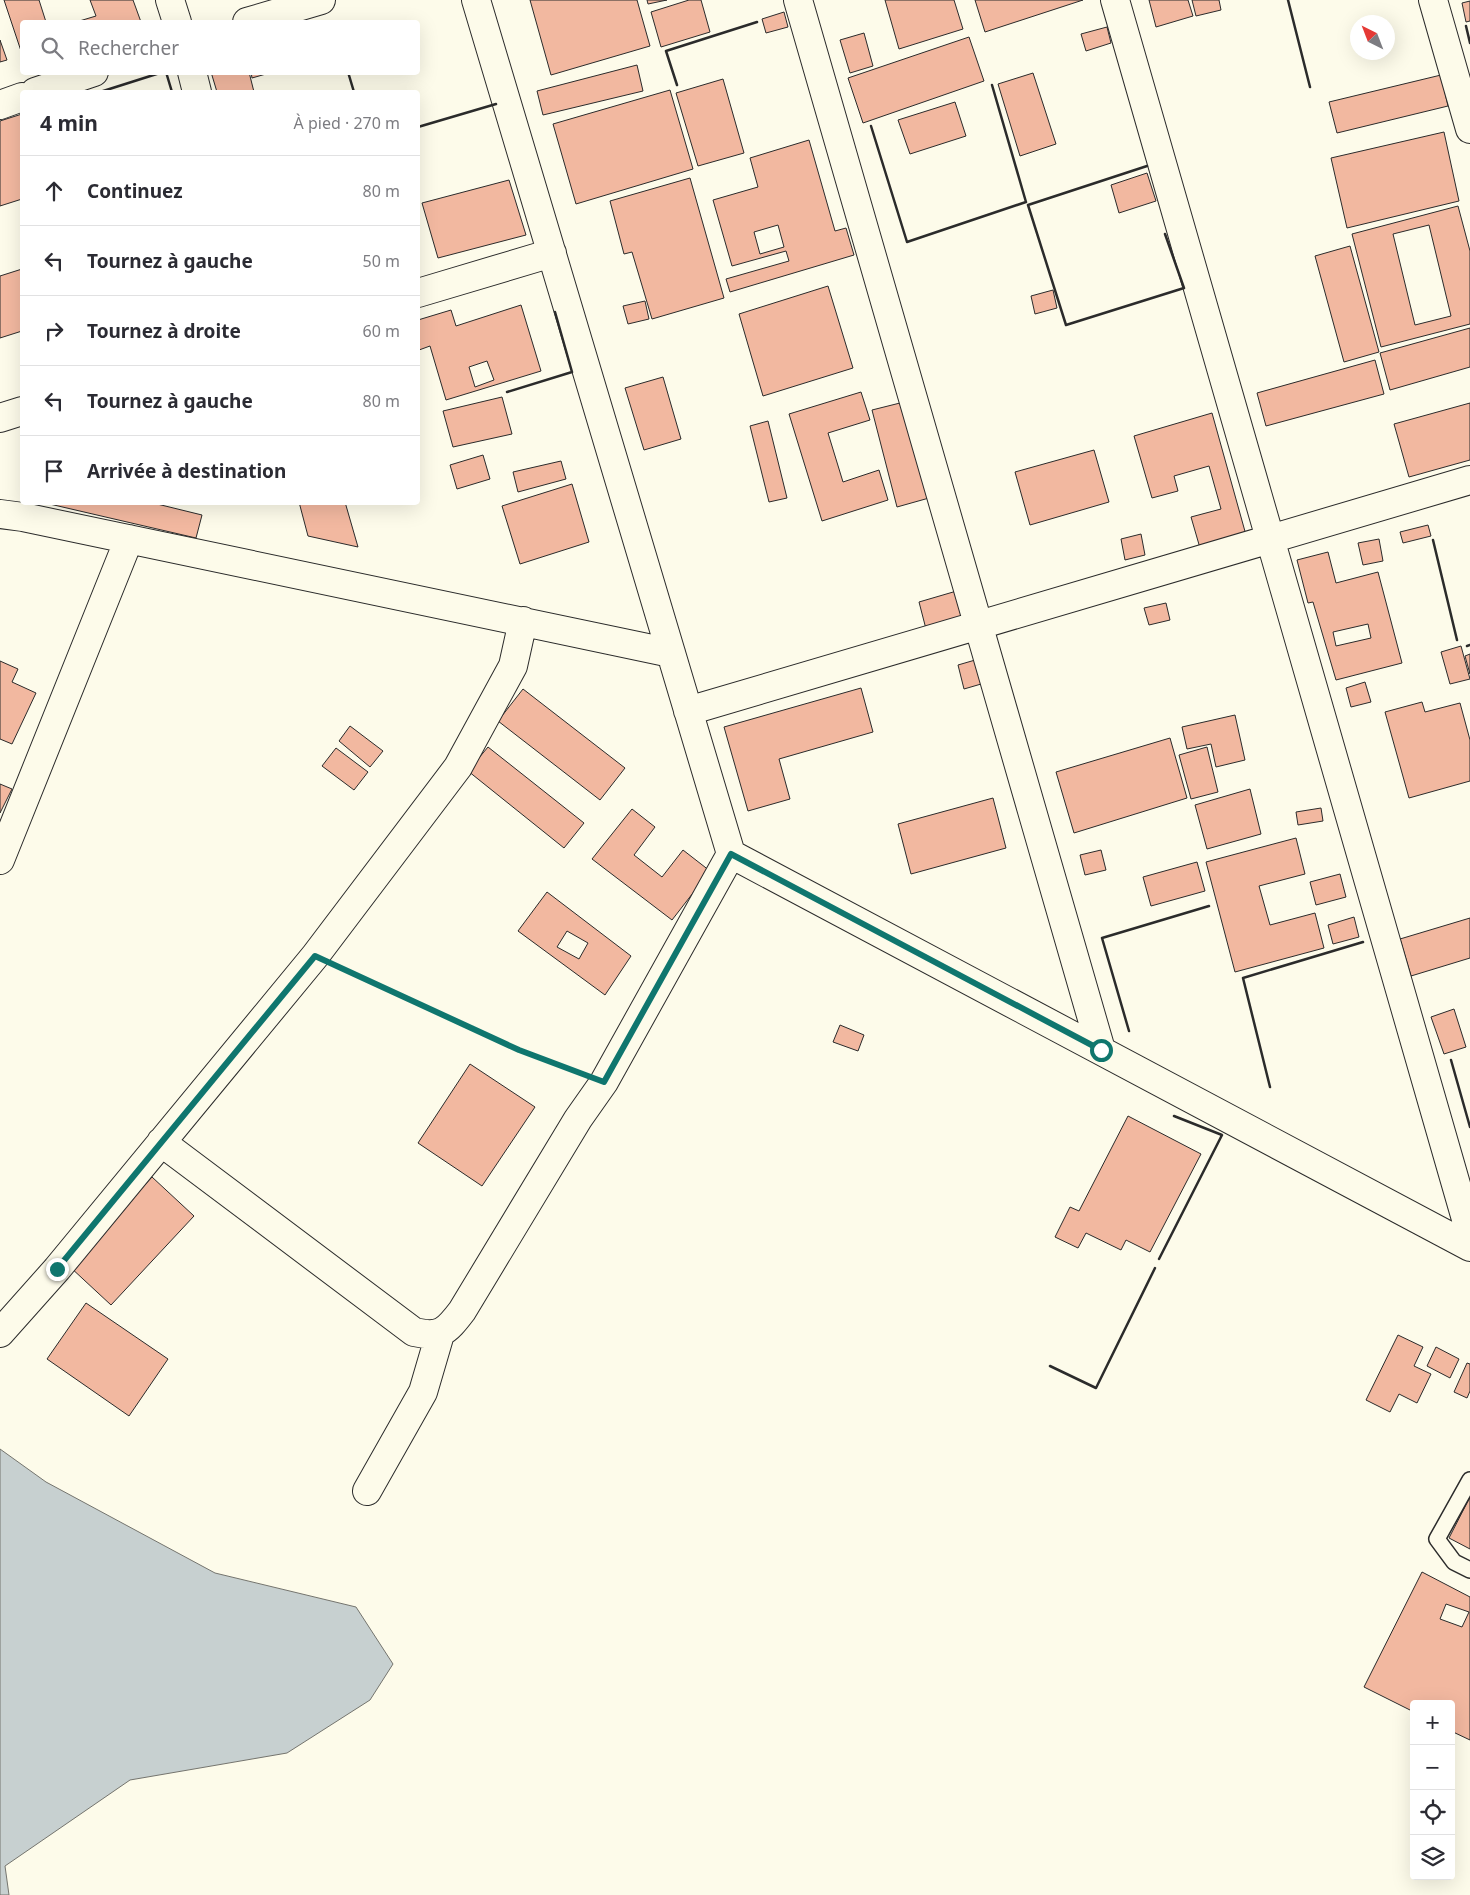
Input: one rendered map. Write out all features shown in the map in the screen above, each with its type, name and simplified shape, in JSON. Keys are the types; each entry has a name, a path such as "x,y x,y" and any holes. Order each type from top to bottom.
{"street":[{"path":"170,0 176,20"},
{"path":"254,20 321,0"},
{"path":"476,0 731,854 1470,1247"},
{"path":"798,0 980,624 1101,1050"},
{"path":"1115,0 1470,1234"},
{"path":"1433,0 1470,129"},
{"path":"41,90 85,75"},
{"path":"193,75 196,90"},
{"path":"0,104 20,98"},
{"path":"420,292 552,253"},
{"path":"0,418 20,412"},
{"path":"688,710 1470,480"},
{"path":"0,514 23,517 523,620 671,653"},
{"path":"0,860 129,539"},
{"path":"0,1333 57,1269 315,956 458,767 514,666 523,620"},
{"path":"367,1491 423,1392 440,1334 462,1311 578,1119 604,1082 731,854"},
{"path":"161,1142 414,1332 429,1336 440,1334"}],"lane":[{"path":"1470,1480 1437,1539 1454,1562 1470,1570"}],"path":[{"path":"315,956 519,1050 604,1082"}],"shaded area":[{"path":"0,1449 46,1482 215,1573 356,1607 393,1664 370,1700 287,1753 130,1780 5,1866 9,1895 0,1895"}],"building":[{"path":"4,0 39,0 45,20 20,20 20,48"},
{"path":"90,0 133,0 140,20 83,20 96,16"},
{"path":"530,0 637,0 650,46 551,75"},
{"path":"647,0 667,0 648,4"},
{"path":"689,0 701,0 710,32 661,47 651,12"},
{"path":"885,0 954,0 963,29 899,49"},
{"path":"975,0 1083,0 985,32"},
{"path":"1149,0 1188,0 1193,16 1156,27"},
{"path":"1192,0 1219,0 1221,10 1196,16"},
{"path":"1470,1 1470,21 1466,22 1462,3"},
{"path":"784,12 788,27 766,33 762,19"},
{"path":"1107,27 1111,43 1086,51 1081,34"},
{"path":"864,33 873,66 850,73 840,40"},
{"path":"969,37 984,81 863,123 848,78"},
{"path":"0,40 7,60 0,62"},
{"path":"637,65 643,91 543,115 537,91"},
{"path":"1033,73 1056,144 1020,156 998,84"},
{"path":"212,75 250,75 254,90 216,90"},
{"path":"252,75 262,75 252,78"},
{"path":"1441,75 1448,106 1337,133 1329,102"},
{"path":"723,79 744,153 698,166 676,93"},
{"path":"670,90 693,169 576,204 553,124"},
{"path":"955,102 966,136 910,154 898,120"},
{"path":"20,115 20,200 0,206 0,121"},
{"path":"1444,132 1459,201 1347,228 1331,158"},
{"path":"809,140 835,231 846,228 854,255 730,292 726,279 789,261 786,251 732,266 713,200 758,187 750,158","holes":["778,225 784,247 760,254 754,232"]},
{"path":"1147,173 1156,201 1119,213 1111,185"},
{"path":"690,178 724,298 652,319 632,252 624,254 610,201"},
{"path":"509,180 526,235 438,258 422,203"},
{"path":"1458,206 1470,251 1470,324 1381,347 1352,234","holes":["1429,225 1451,316 1415,325 1393,234"]},
{"path":"1350,246 1379,352 1344,362 1315,256"},
{"path":"20,270 20,332 0,338 0,276"},
{"path":"828,286 853,368 763,396 739,314"},
{"path":"1053,290 1057,308 1035,314 1031,296"},
{"path":"645,301 649,319 628,324 623,306"},
{"path":"521,305 541,371 446,400 430,346 420,350 420,319 451,310 456,326","holes":["487,361 494,380 475,387 469,367"]},
{"path":"1470,328 1470,367 1390,390 1380,353"},
{"path":"1375,360 1384,394 1266,426 1257,393"},
{"path":"663,377 681,439 644,450 625,388"},
{"path":"861,392 870,420 828,433 843,482 879,470 888,500 822,521 789,414"},
{"path":"502,397 512,434 453,447 443,411"},
{"path":"904,402 929,498 897,507 872,410"},
{"path":"1470,403 1470,460 1409,477 1394,424"},
{"path":"1212,413 1246,535 1200,548 1191,517 1221,509 1209,466 1174,476 1178,491 1152,498 1134,436"},
{"path":"768,421 787,498 769,502 750,426"},
{"path":"1094,450 1109,502 1030,525 1015,472"},
{"path":"483,455 490,479 457,489 450,465"},
{"path":"561,461 566,479 518,492 513,472"},
{"path":"572,484 589,542 520,564 502,506"},
{"path":"54,505 161,505 202,515 196,538"},
{"path":"300,505 346,505 358,547 308,536"},
{"path":"1428,525 1431,536 1403,543 1400,532"},
{"path":"1141,534 1145,555 1125,560 1121,539"},
{"path":"1379,539 1383,561 1363,565 1358,543"},
{"path":"1328,552 1336,583 1378,572 1402,663 1336,680 1313,602 1308,603 1297,560","holes":["1368,624 1371,638 1336,646 1333,632"]},
{"path":"960,590 967,617 926,629 919,602"},
{"path":"1166,603 1170,620 1149,625 1144,608"},
{"path":"1461,646 1470,679 1450,684 1441,652"},
{"path":"1470,654 1470,674 1465,656"},
{"path":"982,658 988,682 964,689 958,665"},
{"path":"0,661 18,669 12,682 36,693 12,744 0,739"},
{"path":"1365,682 1371,702 1351,707 1346,688"},
{"path":"861,688 873,732 779,759 790,799 748,811 724,727"},
{"path":"523,689 625,768 600,800 498,721"},
{"path":"1422,702 1425,712 1460,703 1470,740 1470,781 1409,798 1385,712"},
{"path":"1235,715 1245,760 1216,767 1211,744 1187,749 1182,727"},
{"path":"350,726 383,751 370,767 339,741"},
{"path":"1170,738 1187,798 1074,833 1056,772"},
{"path":"488,747 584,823 564,848 468,771"},
{"path":"1207,747 1218,792 1191,799 1179,755"},
{"path":"336,748 368,772 354,790 322,766"},
{"path":"0,784 12,789 0,813"},
{"path":"1250,789 1261,834 1207,849 1195,805"},
{"path":"993,798 1006,848 911,874 898,824"},
{"path":"1321,808 1323,821 1298,825 1296,812"},
{"path":"632,809 655,827 634,855 662,877 683,850 710,871 672,920 592,859"},
{"path":"1296,838 1305,874 1259,886 1270,925 1315,913 1324,948 1235,972 1206,862"},
{"path":"1101,850 1106,870 1085,875 1080,855"},
{"path":"1197,862 1205,891 1151,906 1143,877"},
{"path":"1340,874 1346,897 1316,905 1310,882"},
{"path":"547,892 631,956 605,995 518,931","holes":["567,931 588,943 579,959 557,947"]},
{"path":"1354,917 1359,937 1333,944 1328,925"},
{"path":"1470,918 1470,958 1411,976 1400,939"},
{"path":"1454,1009 1466,1047 1444,1054 1431,1017"},
{"path":"840,1025 864,1035 858,1051 833,1042"},
{"path":"470,1064 535,1107 482,1186 418,1143"},
{"path":"1128,1116 1201,1154 1150,1252 1126,1240 1121,1250 1086,1233 1078,1248 1055,1237 1070,1207 1079,1211"},
{"path":"152,1177 194,1216 111,1305 69,1266"},
{"path":"86,1303 168,1359 129,1416 47,1359"},
{"path":"1398,1335 1423,1347 1414,1366 1431,1374 1417,1403 1399,1394 1390,1412 1366,1400"},
{"path":"1436,1347 1459,1359 1450,1378 1427,1366"},
{"path":"1467,1363 1470,1364 1470,1391 1467,1398 1454,1392"},
{"path":"1470,1497 1470,1549 1449,1538"},
{"path":"1422,1572 1470,1597 1470,1740 1455,1733 1455,1700 1410,1700 1410,1710 1364,1687","holes":["1446,1604 1469,1612 1462,1627 1440,1619"]}],"wall":[{"path":"1288,0 1310,87"},
{"path":"677,85 666,51 757,22"},
{"path":"1466,26 1470,43"},
{"path":"106,90 154,75"},
{"path":"167,75 171,90"},
{"path":"349,75 353,90"},
{"path":"871,126 907,242 1026,202 992,85"},
{"path":"420,126 496,104"},
{"path":"1147,166 1028,205 1066,325 1184,288 1165,234"},
{"path":"507,392 572,372 555,312"},
{"path":"1433,540 1457,640"},
{"path":"1129,1031 1102,938 1209,906"},
{"path":"1270,1087 1243,978 1363,942"},
{"path":"1451,1060 1470,1127"},
{"path":"1159,1259 1222,1135 1174,1116"},
{"path":"1050,1366 1096,1388 1155,1268"}],"route":[{"path":"57,1269 315,956 519,1050 604,1082 731,854 1101,1050"}]}
